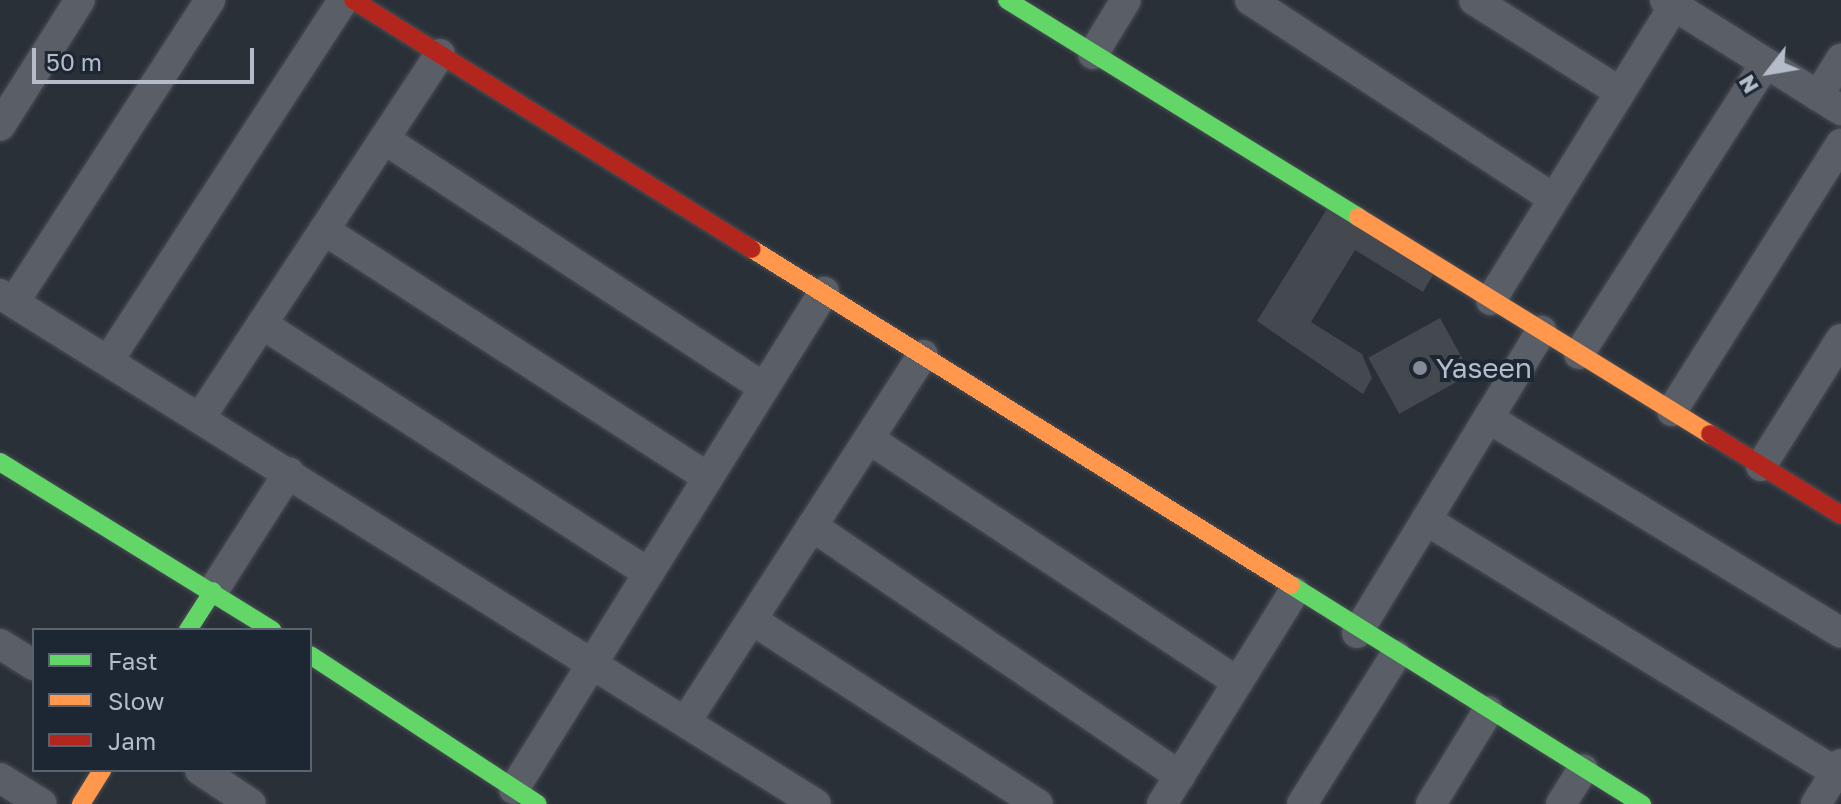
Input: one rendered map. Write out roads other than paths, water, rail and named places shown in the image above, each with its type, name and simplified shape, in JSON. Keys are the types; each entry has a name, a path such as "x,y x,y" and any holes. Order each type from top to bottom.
{"street":[{"path":"0,126 80,0"},
{"path":"210,0 7,298 594,661 816,804"},
{"path":"108,361 343,0"},
{"path":"353,0 386,9 440,54 824,292 1357,633 1642,804"},
{"path":"1093,54 1126,0"},
{"path":"1250,0 1554,199"},
{"path":"1474,0 1620,92"},
{"path":"1009,1 1841,515"},
{"path":"1491,300 1620,92 1669,3 1830,103 1841,59"},
{"path":"200,418 440,54"},
{"path":"1579,354 1766,63"},
{"path":"384,139 764,388"},
{"path":"1672,411 1841,144"},
{"path":"324,230 708,477"},
{"path":"312,656 526,796 594,661 824,292"},
{"path":"262,324 649,573"},
{"path":"1357,633 1541,331"},
{"path":"1761,466 1841,339"},
{"path":"686,721 923,355"},
{"path":"1488,418 1841,633"},
{"path":"869,439 1238,682"},
{"path":"0,462 269,628"},
{"path":"189,628 289,472"},
{"path":"1426,520 1838,768 1816,804"},
{"path":"812,526 1180,776"},
{"path":"1162,804 1294,592"},
{"path":"752,620 1038,804"},
{"path":"0,644 32,664"},
{"path":"1302,804 1396,655"},
{"path":"1431,804 1488,711"},
{"path":"1561,804 1583,769"},
{"path":"81,804 101,772"},
{"path":"203,772 251,804"},
{"path":"0,778 42,804"}],"place":[{"name":"Yaseen","path":"1420,368"}]}
